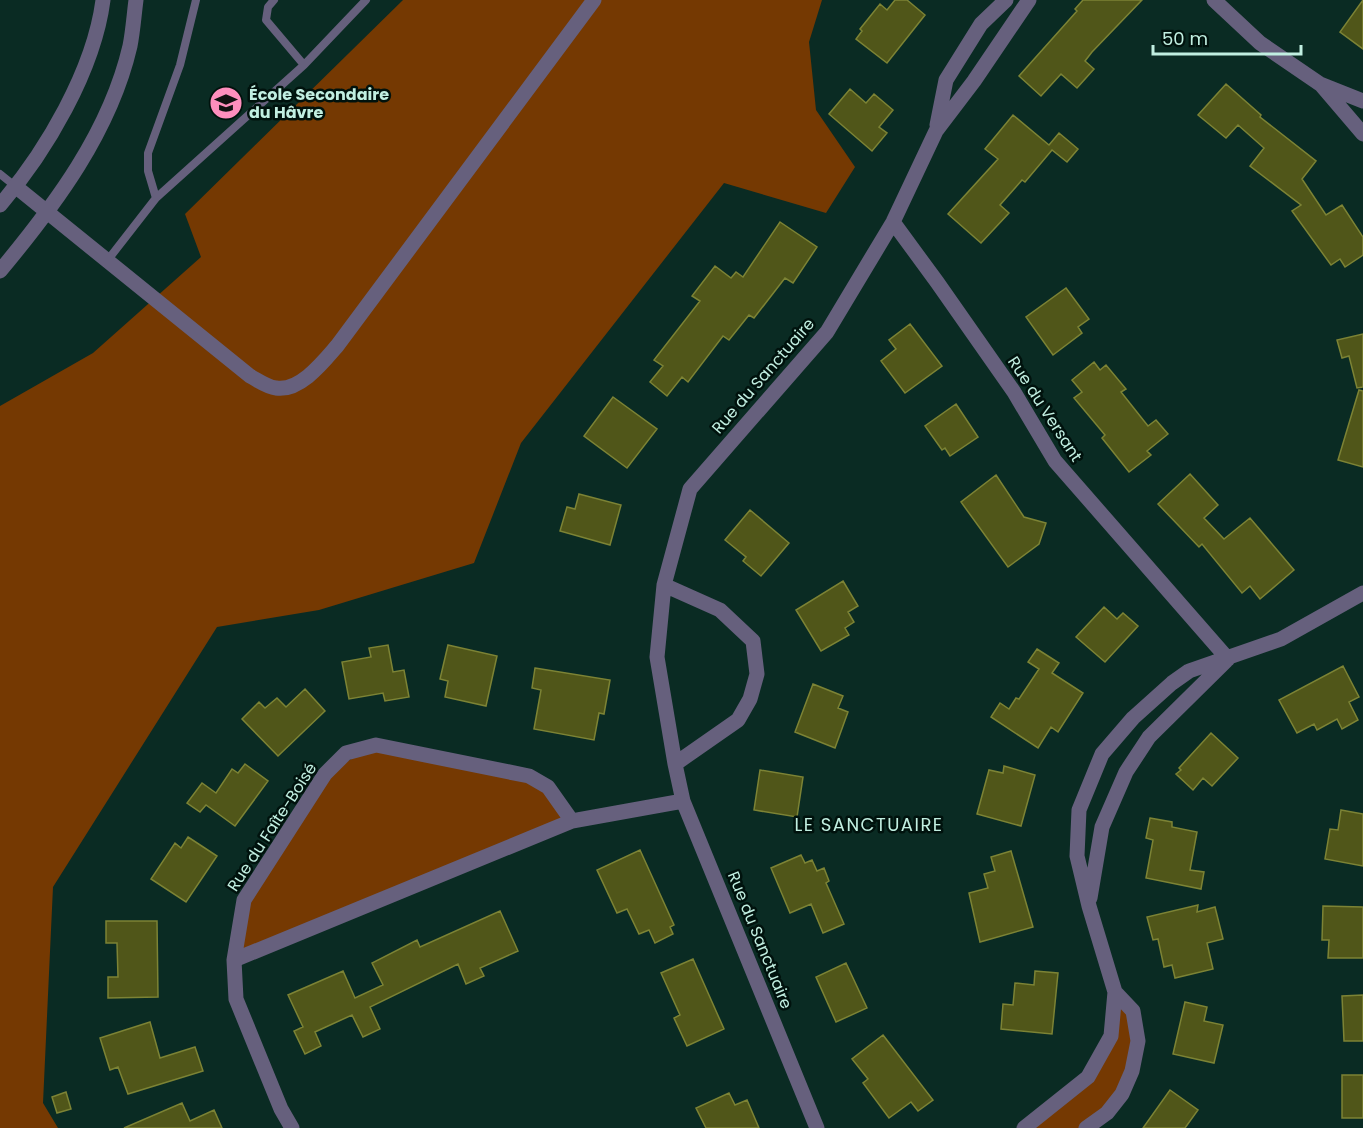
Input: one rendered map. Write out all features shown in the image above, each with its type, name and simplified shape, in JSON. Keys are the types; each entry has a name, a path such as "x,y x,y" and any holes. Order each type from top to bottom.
{"street":[{"path":"0,205 55,126 80,80 99,22 103,0"},
{"path":"0,271 48,213 99,129 117,87 130,45 135,0"},
{"path":"15,186 250,376 279,389 305,379 337,346 594,0"},
{"name":"Rue du Sanctuaire","path":"936,130 946,80 981,24 1006,0"},
{"name":"Rue du Sanctuaire","path":"818,1128 683,801 657,657 664,585 690,489 827,332 893,222 936,130 974,81 1029,0"},
{"path":"1214,0 1260,43 1320,84 1363,100"},
{"path":"1320,84 1363,134"},
{"name":"Rue du Versant","path":"893,222 1014,392 1055,461 1228,659"},
{"path":"664,585 720,610 753,641 757,674 750,699 738,720 675,764"},
{"path":"1024,1128 1088,1077 1111,1036 1115,992 1089,906 1077,856 1079,810 1102,754 1133,718 1172,683 1190,671 1281,639 1363,593"},
{"path":"1089,906 1102,827 1126,772 1149,737 1228,659"},
{"name":"Rue du Faîte-Boisé","path":"292,1128 281,1109 236,999 234,960 244,900 325,774 346,753 376,745 529,776 548,787 572,821"},
{"path":"234,960 572,821 683,801"},
{"path":"1086,1128 1112,1107 1122,1094 1132,1071 1137,1041 1133,1011 1115,992"}],"lane":[{"path":"156,198 147,171 148,153 180,65 196,0"},
{"path":"274,0 268,7 266,20 304,65"},
{"path":"107,261 156,198 304,65 366,0"},
{"path":"0,174 15,186"}],"shaded area":[{"path":"403,0 822,0 809,42 816,110 855,167 826,213 724,183 521,443 474,563 319,610 217,627 53,887 43,1103 58,1128 0,1128 0,406 93,353 201,257 185,214"},
{"path":"376,745 529,776 572,821 234,960 244,900 325,774"},
{"path":"1115,992 1133,1011 1132,1071 1086,1128 1024,1128 1088,1077 1111,1036"}],"building":[{"path":"895,0 907,0 925,15 887,63 856,39 862,31 860,29 880,4 887,10"},
{"path":"1083,0 1142,0 1085,61 1094,69 1077,88 1061,74 1041,96 1019,76 1077,11 1075,9"},
{"path":"1363,0 1363,49 1340,32"},
{"path":"1226,84 1261,115 1260,117 1316,161 1302,179 1326,215 1342,205 1363,237 1363,255 1345,267 1340,259 1331,265 1292,211 1301,205 1250,166 1264,148 1238,125 1226,138 1198,115"},
{"path":"850,89 866,103 874,94 893,110 879,127 887,133 872,151 829,114"},
{"path":"1013,115 1049,145 1059,133 1078,149 1067,162 1052,150 1025,182 1022,180 1000,205 1009,213 981,243 948,214 998,159 985,149"},
{"path":"780,222 817,247 793,283 785,278 754,318 749,315 729,340 723,336 688,382 682,377 667,396 650,382 663,366 654,360 700,301 692,296 715,266 731,278 736,272 743,277"},
{"path":"1066,288 1089,319 1078,327 1082,333 1053,355 1026,317"},
{"path":"910,324 942,366 905,393 881,361 896,349 889,340"},
{"path":"1363,334 1363,387 1357,388 1349,356 1342,358 1337,340"},
{"path":"1094,362 1100,370 1106,365 1126,389 1121,392 1148,426 1156,420 1168,434 1147,451 1151,455 1129,472 1102,438 1105,435 1074,398 1082,392 1072,380"},
{"path":"1359,390 1363,391 1363,467 1338,460"},
{"path":"613,397 657,429 627,468 584,436"},
{"path":"956,404 978,437 950,456 945,448 942,450 925,426"},
{"path":"1190,474 1218,505 1204,518 1224,539 1250,518 1294,570 1260,599 1250,586 1242,593 1202,544 1199,547 1158,504"},
{"path":"996,475 1024,517 1046,523 1039,544 1008,567 961,502"},
{"path":"579,494 621,505 610,545 560,531 567,507 575,509"},
{"path":"750,510 789,543 761,576 743,561 746,557 725,540"},
{"path":"843,581 858,606 848,612 854,622 845,628 849,635 821,651 796,610"},
{"path":"1104,607 1117,619 1123,613 1138,626 1105,662 1076,637"},
{"path":"388,645 393,672 404,670 409,697 385,701 383,693 349,699 342,662 371,657 369,648"},
{"path":"448,645 497,656 486,706 445,697 448,681 440,679"},
{"path":"1037,649 1059,663 1052,673 1083,693 1058,732 1051,727 1038,748 991,717 1000,703 1009,709 1016,698 1019,699 1039,669 1028,662"},
{"path":"1343,666 1359,697 1349,702 1358,720 1342,729 1337,719 1317,730 1314,724 1297,733 1279,700"},
{"path":"535,668 610,680 604,714 599,713 594,740 534,729 541,690 532,688"},
{"path":"813,684 843,696 838,708 848,712 835,748 795,732"},
{"path":"305,689 325,711 278,756 242,719 259,702 265,708 277,698 286,707"},
{"path":"1211,733 1238,758 1212,786 1203,778 1193,790 1176,774"},
{"path":"245,764 268,781 235,826 206,805 200,812 187,803 202,783 216,793 232,769 238,773"},
{"path":"1004,766 1035,775 1021,826 977,814 989,770 1003,773"},
{"path":"760,770 803,777 797,817 754,810"},
{"path":"1341,810 1363,814 1363,866 1325,859 1330,829 1338,830"},
{"path":"1150,818 1172,822 1172,827 1197,832 1190,870 1204,872 1201,889 1146,878 1153,840 1146,838"},
{"path":"188,837 217,856 186,902 151,879 175,843 181,848"},
{"path":"640,850 674,925 670,927 673,934 655,943 649,930 639,934 627,909 617,913 597,870"},
{"path":"1011,851 1033,927 980,942 969,893 988,888 984,874 995,871 991,857"},
{"path":"801,855 805,863 812,860 817,871 824,868 829,881 826,883 844,924 823,933 811,904 790,913 771,868"},
{"path":"1198,905 1197,912 1215,907 1223,939 1207,943 1213,969 1175,978 1172,965 1164,967 1158,939 1153,940 1147,917"},
{"path":"1323,906 1363,907 1363,958 1328,958 1329,940 1322,940"},
{"path":"500,911 518,951 480,968 484,976 466,984 458,964 370,1007 380,1029 363,1037 352,1015 315,1032 321,1046 305,1054 294,1031 303,1027 288,995 343,971 355,998 383,985 372,963 417,940 420,947"},
{"path":"106,921 157,921 158,997 108,998 108,977 118,977 117,943 106,943"},
{"path":"693,959 724,1029 687,1046 674,1018 680,1015 661,973"},
{"path":"846,963 867,1008 836,1022 816,977"},
{"path":"1035,971 1058,973 1052,1034 1001,1029 1003,1004 1013,1005 1015,983 1034,985"},
{"path":"1363,995 1363,1041 1344,1041 1342,996"},
{"path":"1185,1002 1207,1007 1204,1021 1223,1025 1214,1063 1173,1054"},
{"path":"150,1022 160,1058 195,1047 203,1071 128,1094 118,1067 110,1070 100,1038"},
{"path":"883,1035 933,1100 918,1111 911,1102 889,1118 863,1083 868,1079 852,1059"},
{"path":"1342,1075 1363,1075 1363,1118 1342,1118"},
{"path":"1170,1090 1198,1110 1185,1128 1143,1128"},
{"path":"66,1092 71,1109 57,1113 52,1097"},
{"path":"729,1093 735,1105 747,1100 759,1128 706,1128 696,1108"},
{"path":"182,1103 190,1121 214,1110 222,1128 124,1128"}],"place":[{"name":"École Secondaire du Hâvre","path":"226,103"}],"district":[{"name":"LE SANCTUAIRE","path":"869,824"}]}
